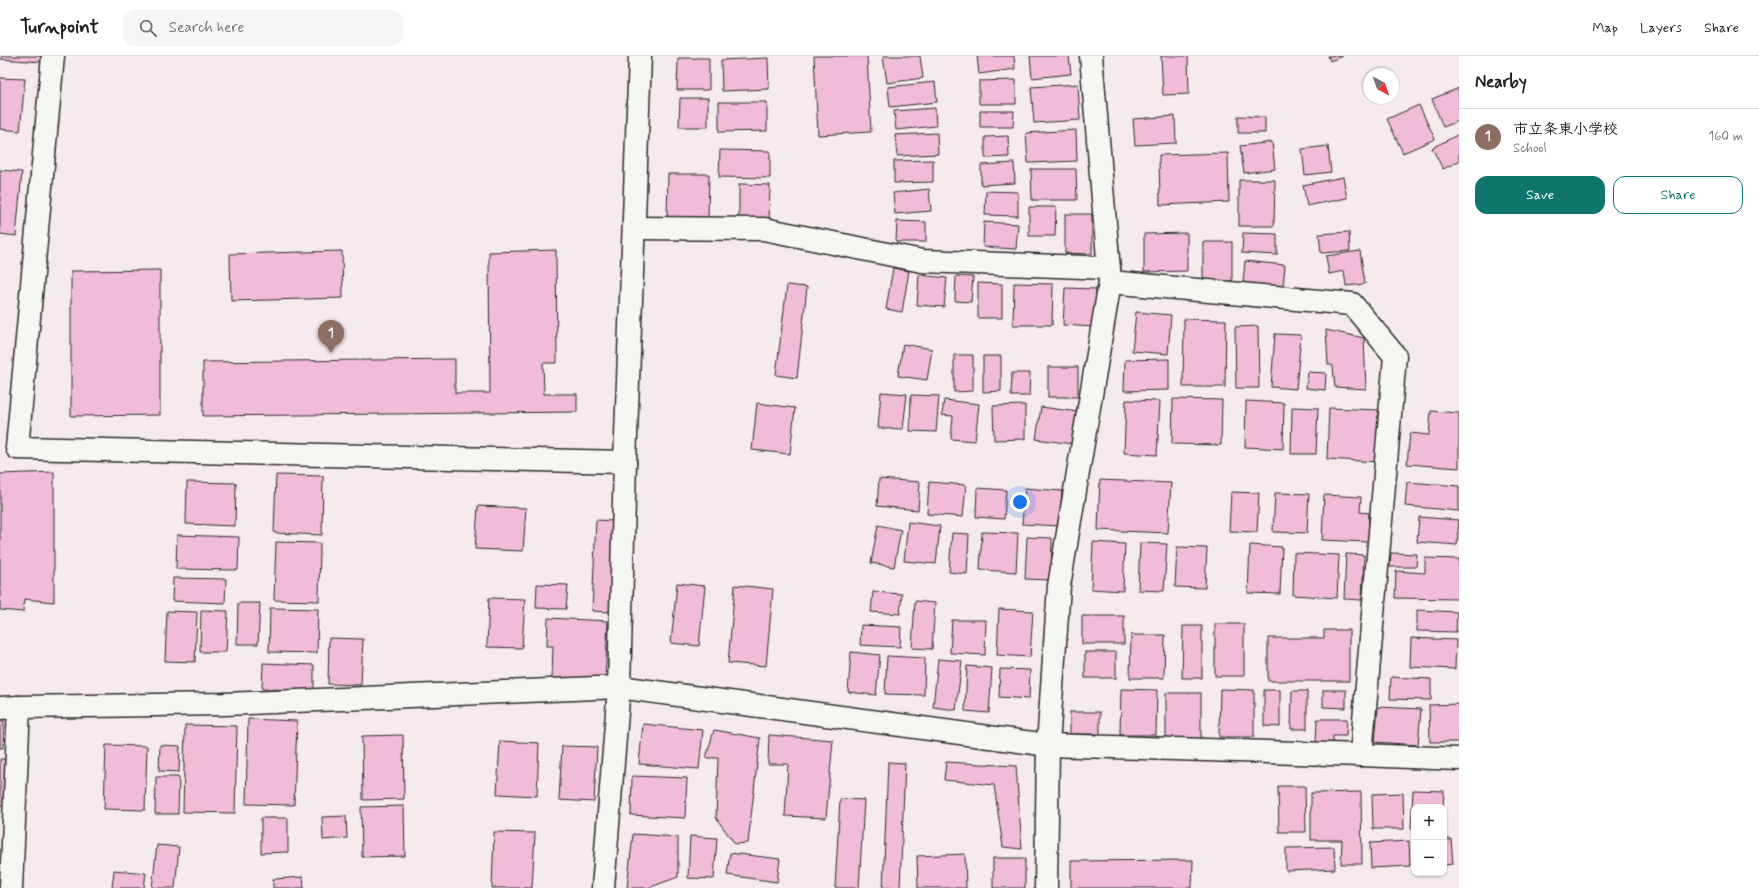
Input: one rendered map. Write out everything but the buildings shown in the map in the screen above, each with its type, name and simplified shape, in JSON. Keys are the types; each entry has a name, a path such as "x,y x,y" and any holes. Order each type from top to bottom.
{"street":[{"path":"53,56 17,448 625,462"},
{"path":"603,888 619,687 625,462 640,56"},
{"path":"1046,888 1048,745 1059,586 1109,275 1091,56"},
{"path":"634,228 764,229 922,261 1109,275 1352,304 1395,356 1361,755"},
{"path":"11,888 9,707 224,704 619,687 1048,745 1459,759"}],"place":[{"name":"市立条東小学校","path":"331,353"}]}
